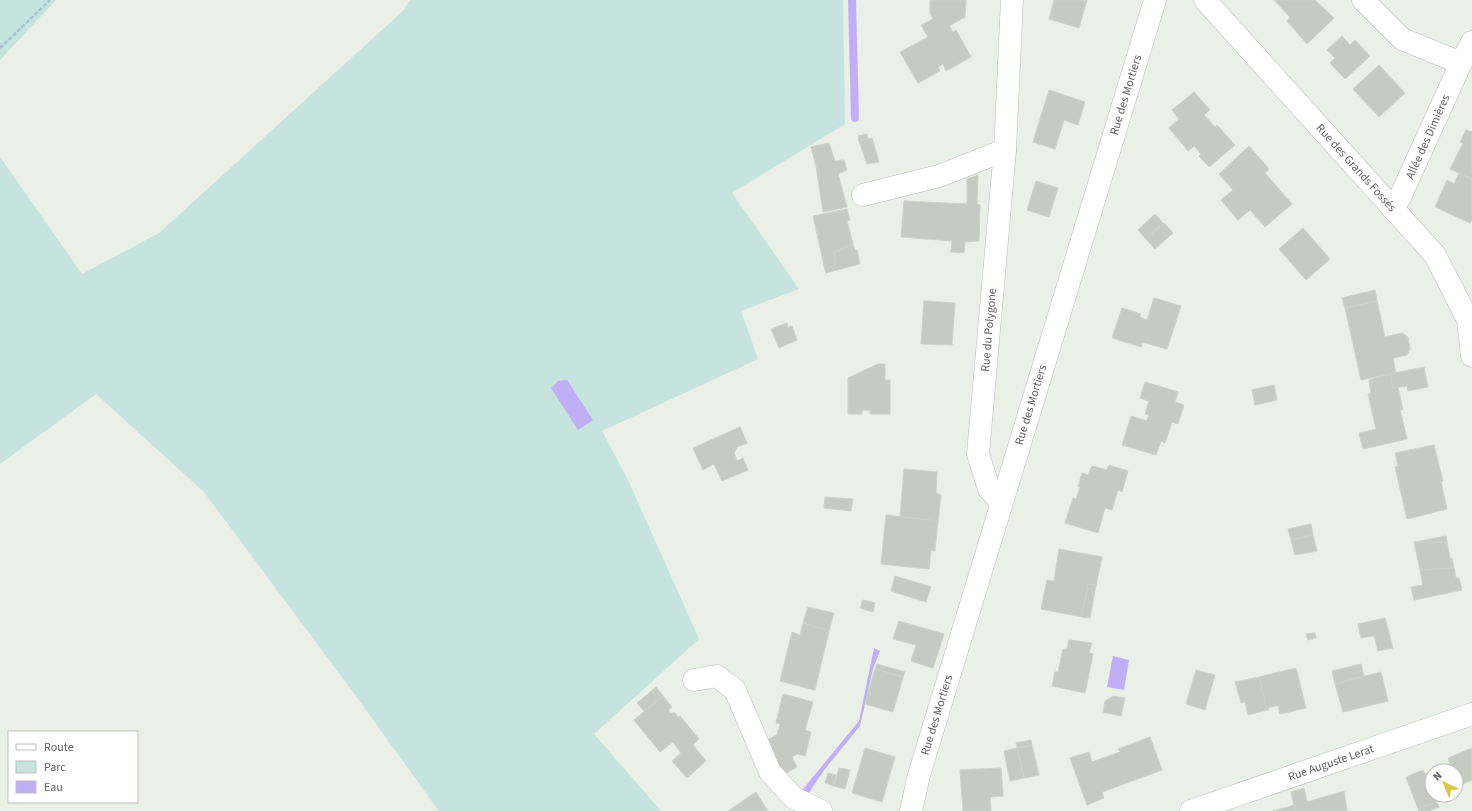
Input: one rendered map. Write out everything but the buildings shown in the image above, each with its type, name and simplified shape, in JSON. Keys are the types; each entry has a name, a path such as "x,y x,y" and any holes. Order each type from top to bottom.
{"street":[{"name":"Rue du Polygone","path":"1001,502 988,489 978,454 1005,150 1012,0"},
{"name":"Rue des Mortiers","path":"911,811 919,775 1001,502 1155,0"},
{"name":"Rue des Grands Fossés","path":"1205,0 1435,255 1470,319 1472,356"},
{"path":"1363,0 1402,40 1461,63"},
{"name":"Allée des Dimières","path":"1392,209 1401,195 1472,42"},
{"path":"863,195 939,176 1005,150"},
{"path":"694,680 717,676 735,690 770,772 794,798 821,811"},
{"name":"Rue Auguste Lerat","path":"1191,811 1472,714"}],"path":[{"path":"0,48 50,0"}],"green space":[{"path":"0,0 56,0 0,60"},
{"path":"411,0 843,0 845,124 732,193 799,289 741,311 758,359 602,431 628,480 699,639 594,734 661,811 439,811 353,692 204,492 96,394 0,464 0,157 82,274 159,233 404,10"}],"water":[{"path":"567,380 593,420 578,430 551,388 558,381"},
{"path":"874,648 880,651 873,669 860,726 825,769 808,794 799,794 859,721"},
{"path":"1113,656 1129,660 1124,690 1107,687"}],"waterway":[{"path":"852,0 855,118"}]}
